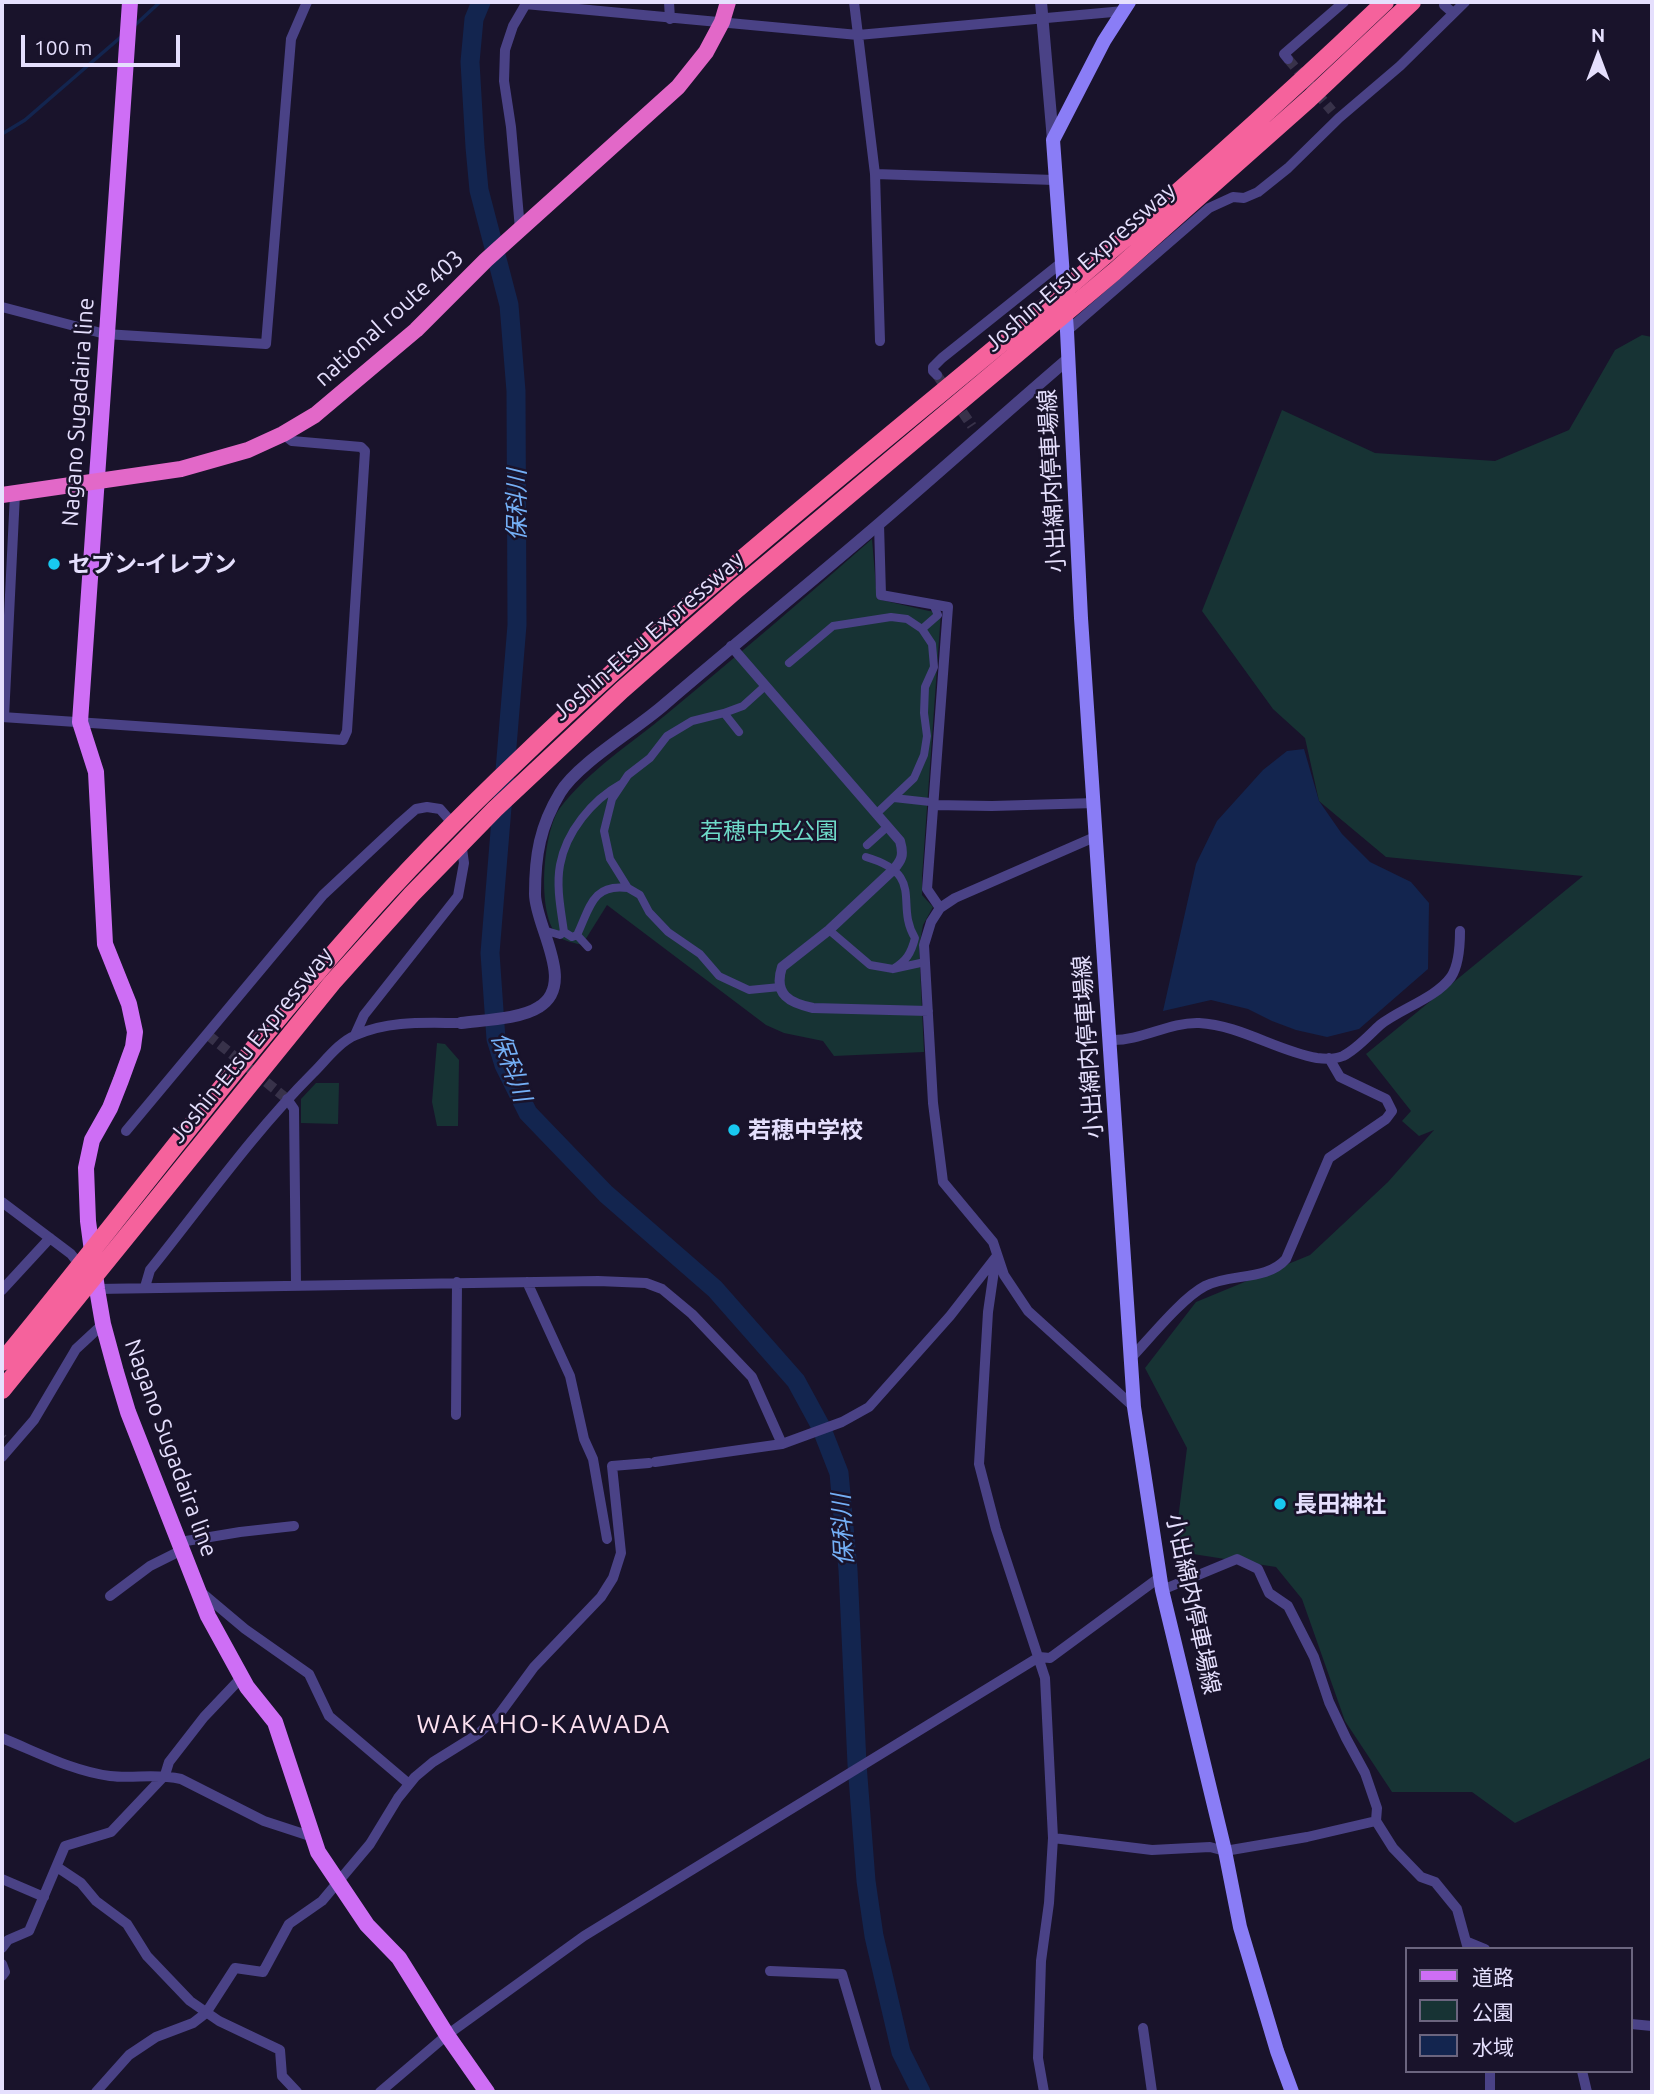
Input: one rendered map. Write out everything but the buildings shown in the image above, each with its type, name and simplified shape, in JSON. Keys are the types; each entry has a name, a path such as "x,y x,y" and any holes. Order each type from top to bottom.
{"highway":[{"path":"722,22 728,2"},
{"name":"Joshin-Etsu Expressway","path":"2,1362 274,1023 357,926 1043,320 1385,2"},
{"name":"Joshin-Etsu Expressway","path":"2,1390 446,845 565,716 724,575 1224,176 1412,2"},
{"name":"national route 403","path":"8,494 181,469 247,450 283,434 315,415 416,330 519,230 678,87 706,52 722,22"}],"main road":[{"name":"Nagano Sugadaira line","path":"130,2 80,722 96,772 105,944 129,1004 135,1032 133,1047 121,1080 88,1154 86,1185 97,1289 103,1324 128,1412 208,1616 241,1678 275,1722 318,1852 367,1925 399,1958 447,2035 487,2092"},
{"path":"1052,140 1104,41 1127,6"},
{"name":"小出綿内停車場線","path":"1052,140 1067,331 1081,618 1134,1407 1161,1583 1225,1851 1240,1927 1292,2092"}],"street":[{"path":"2,307 105,334 266,344 291,39 307,2"},
{"path":"669,2 670,19"},
{"path":"854,2 875,174 880,341"},
{"path":"1041,2 1052,140"},
{"path":"1288,58 1284,54 1344,2"},
{"path":"1067,331 1209,208 1233,197 1244,198 1258,192 1288,167 1336,114 1400,66 1465,2"},
{"path":"519,230 511,127 503,81 505,50 513,26 526,3 670,19 858,35 1043,18 1127,6"},
{"path":"1444,5 1453,13"},
{"path":"875,174 1054,180"},
{"path":"937,375 933,367 942,358 1061,263"},
{"path":"145,1287 150,1270 287,1100 343,1043 355,1035 377,1028 399,1024 461,1023 528,1013 541,1006 551,995 555,968 535,896 539,838 562,789 573,776 654,713 879,524 975,430 1068,359"},
{"path":"8,494 3,717 343,740 347,731 365,451 361,447 292,441 283,434"},
{"path":"879,524 881,595 948,607 927,889 940,908"},
{"path":"933,604 938,615 947,623"},
{"path":"922,629 938,615"},
{"path":"789,663 833,626 891,617 907,619 922,629 932,644 934,667 925,687 927,736 924,755 914,778 876,814"},
{"path":"731,646 900,841 903,850 902,859 893,870 829,930 782,967 780,988 795,1004 813,1008 929,1012"},
{"path":"628,888 610,859 604,831 612,799 624,782 650,758 667,736 692,722 743,706 764,687"},
{"path":"724,713 739,732"},
{"path":"624,782 605,793 574,828 560,865 559,897 564,932 572,937 577,935 597,894 612,886 628,888 640,895 649,912 667,932 700,954 719,976 749,990 780,988"},
{"path":"894,798 992,806 1095,803"},
{"path":"126,1131 323,895 416,810 427,807 439,809 454,825 464,851 462,882 458,896 363,1015 355,1035"},
{"path":"867,845 887,827"},
{"path":"1097,836 975,887 940,908 931,922 924,945 933,1103 943,1182 993,1242 996,1256 1018,1298 1028,1311 1134,1407"},
{"path":"866,857 893,870 901,878 907,893 911,932 915,938 911,953 904,963 892,969"},
{"path":"543,930 560,935 564,932"},
{"path":"829,930 870,965 892,969 925,962"},
{"path":"1111,1040 1126,1041 1172,1027 1196,1023 1225,1028 1317,1058 1347,1055 1383,1023 1443,986 1452,976 1457,963 1460,931"},
{"path":"577,935 588,947"},
{"path":"1131,1359 1194,1293 1207,1284 1278,1269 1286,1259 1329,1158 1386,1119 1392,1111 1386,1099 1340,1077 1329,1058"},
{"path":"287,1100 294,1109 296,1285"},
{"path":"2,1202 71,1254 97,1289 457,1282 646,1283 662,1289 715,1336 752,1377 782,1444"},
{"path":"2,1290 50,1238"},
{"path":"96,2092 129,2055 156,2037 193,2023 206,2013 235,1968 263,1972 289,1924 322,1900 370,1844 409,1784 433,1762 478,1734 498,1716 534,1667 601,1598 613,1578 621,1553 612,1466 782,1444 842,1422 869,1407 950,1316 996,1256"},
{"path":"996,1256 988,1312 979,1464 996,1529 1045,1678 1052,1839 1049,1903 1041,1961 1038,2058 1044,2092"},
{"path":"456,1415 457,1282"},
{"path":"527,1282 570,1376 584,1438 593,1459 607,1539"},
{"path":"2,1457 7,1442 34,1420 76,1349 103,1324"},
{"path":"110,1597 181,1546 240,1532 294,1526"},
{"path":"380,2092 447,2035 584,1936 1039,1657 1049,1658 1161,1583 1237,1559 1258,1569 1269,1592 1288,1606 1314,1657 1329,1702 1365,1773 1377,1808 1376,1821 1393,1848 1422,1877 1435,1882 1457,1909 1468,1946"},
{"path":"198,1590 245,1629 309,1674 329,1716 409,1784"},
{"path":"2,1948 8,1940 29,1931 65,1846 111,1832 165,1776 169,1762 200,1722 241,1678"},
{"path":"2,1738 79,1771 113,1777 165,1776 181,1779 264,1821 313,1837"},
{"path":"1052,1839 1152,1850 1210,1847 1225,1851 1307,1837 1376,1821"},
{"path":"57,1867 81,1883 96,1901 127,1923 147,1956 190,2001 219,2021 281,2050 282,2076 297,2092"},
{"path":"2,1879 44,1897"},
{"path":"2,1964 5,1972 2,1976"},
{"path":"770,1972 842,1974 877,2092"},
{"path":"1633,2024 1652,2026"},
{"path":"1143,2028 1152,2092"},
{"path":"1490,2073 1490,2092"},
{"path":"1582,2073 1587,2092"}],"green space":[{"path":"1642,335 1652,337 1652,1757 1515,1823 1472,1792 1392,1792 1345,1721 1302,1599 1276,1567 1174,1551 1187,1448 1145,1368 1196,1302 1310,1255 1388,1182 1434,1130 1419,1136 1402,1121 1411,1111 1366,1054 1583,876 1386,857 1319,801 1305,738 1273,709 1202,611 1282,410 1375,453 1495,461 1569,430 1615,350"},
{"name":"若穂中央公園","path":"872,539 877,599 941,612 922,877 922,895 933,907 923,925 919,947 924,1052 834,1056 823,1041 784,1033 766,1025 607,905 582,945 560,938 551,925 547,910 544,872 549,834 554,819 571,794"},
{"path":"437,1043 445,1044 459,1060 458,1126 437,1126 432,1102"},
{"path":"316,1083 339,1083 338,1124 301,1123 301,1099"}],"water":[{"path":"1304,749 1319,801 1342,834 1370,862 1411,882 1429,903 1428,969 1359,1029 1327,1037 1296,1030 1248,1009 1211,1000 1163,1011 1196,864 1217,821 1263,770 1287,751"}],"waterway":[{"path":"133,27 160,2"},
{"name":"保科川","path":"481,2 474,19 470,62 475,147 479,190 509,305 516,391 517,625 490,953 496,1039 504,1065 528,1113 606,1194 715,1289 796,1381 821,1427 839,1473 848,1570 857,1764 866,1881 874,1936 901,2052 921,2092"},
{"path":"2,134 25,120 122,36"}],"tunnel":[{"path":"1288,59 1332,111"},
{"path":"937,375 972,426"},
{"path":"208,1035 287,1099"}],"place":[{"name":"セブン-イレブン","path":"54,564"},
{"name":"若穂中学校","path":"734,1130"},
{"name":"長田神社","path":"1280,1504"}],"district":[{"name":"WAKAHO-KAWADA","path":"544,1724"}]}
